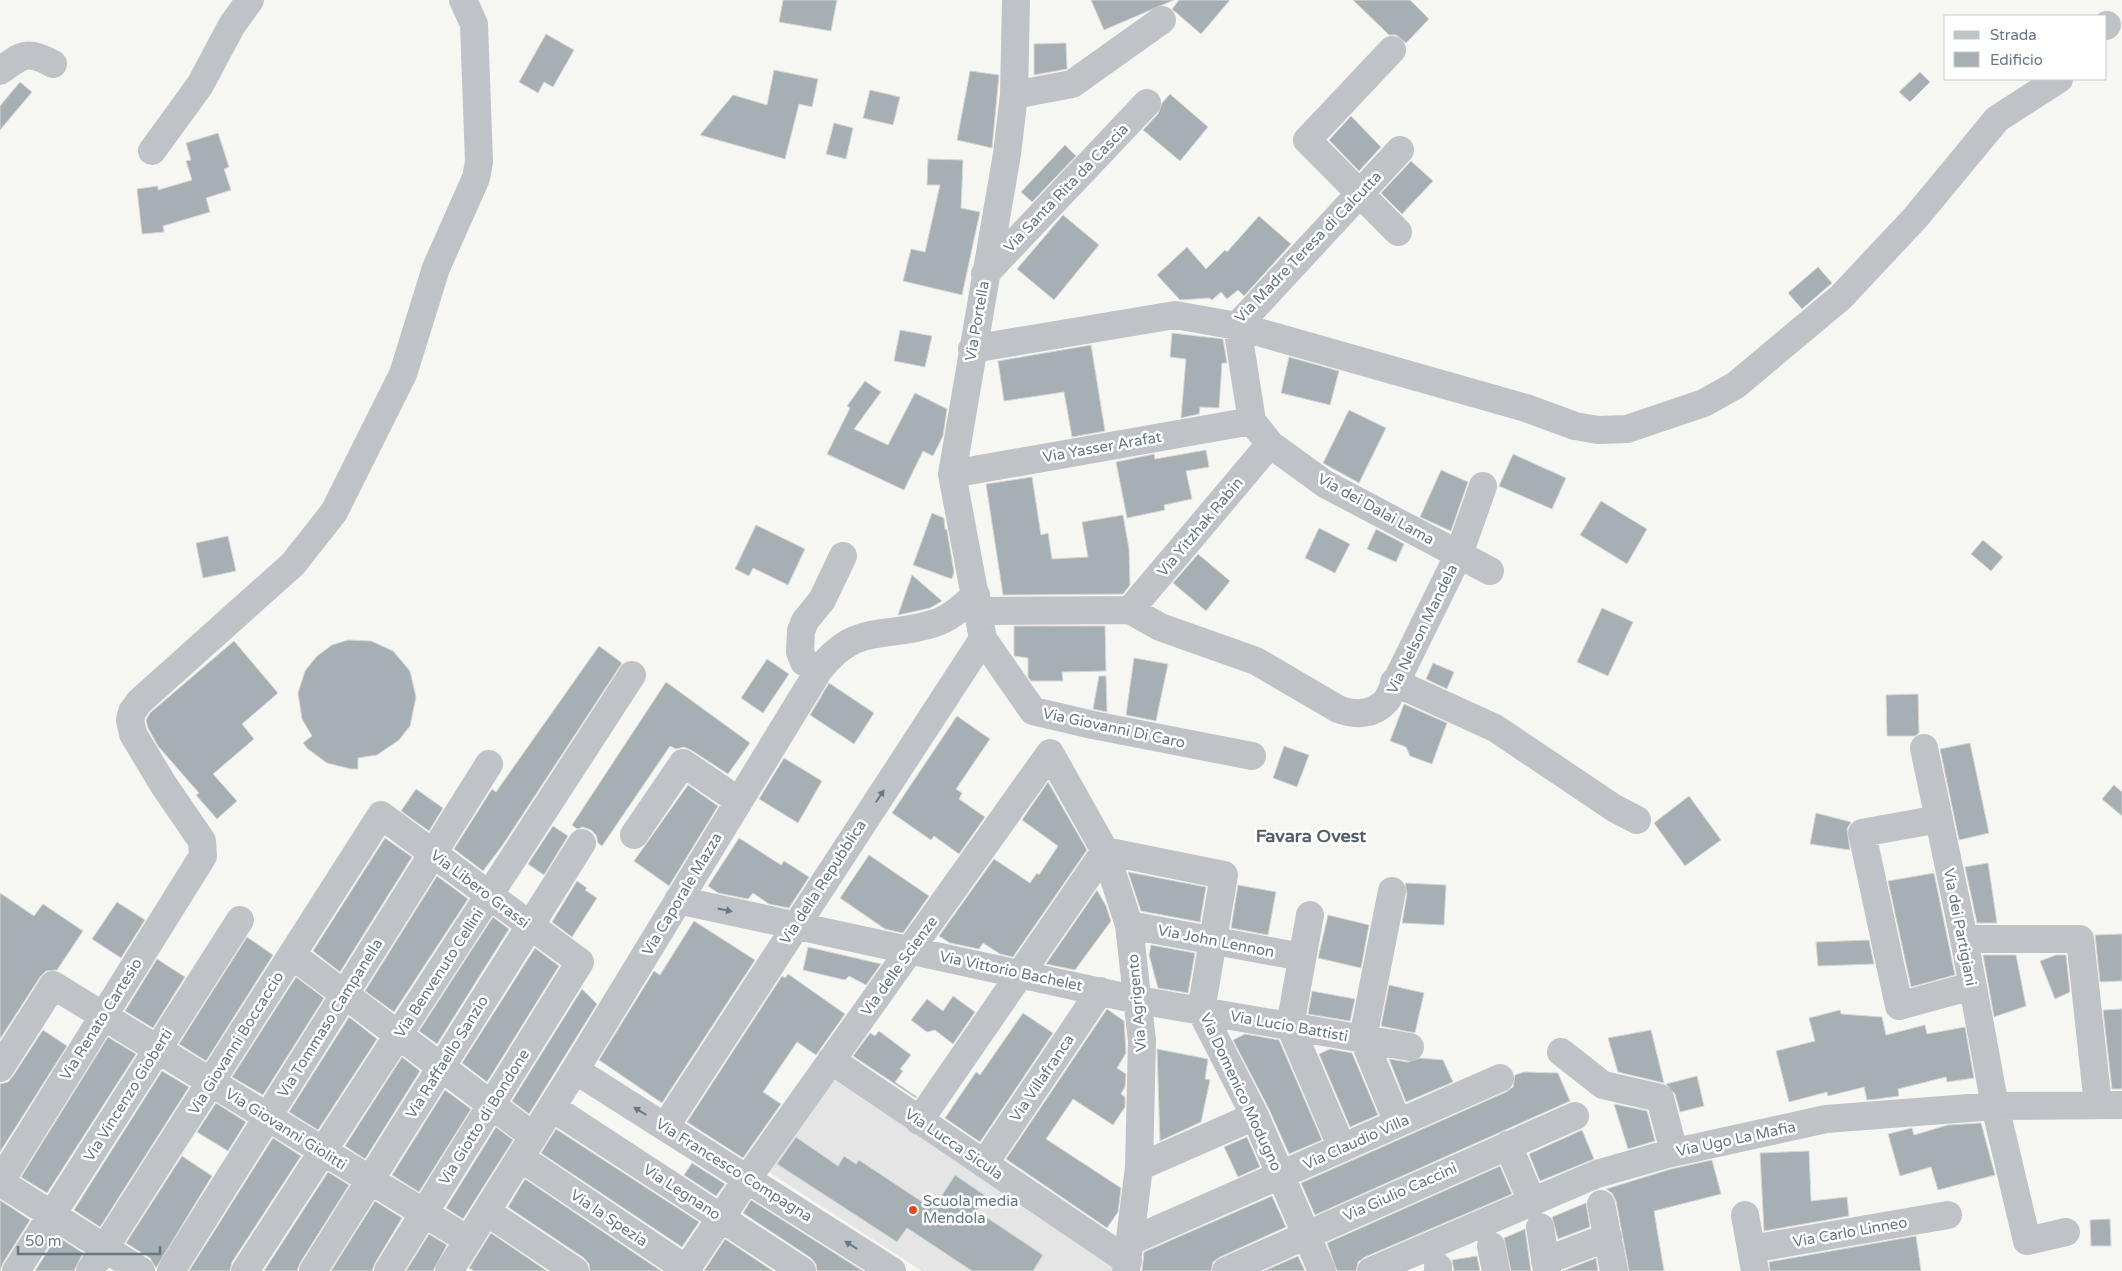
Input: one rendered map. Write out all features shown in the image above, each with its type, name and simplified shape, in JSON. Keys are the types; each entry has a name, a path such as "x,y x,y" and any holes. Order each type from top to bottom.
{"street":[{"path":"152,151 200,85 232,25 250,0"},
{"name":"Via Renato Cartesio","path":"0,1182 203,856 204,848 202,841 163,784 133,734 130,720 132,712 139,702 293,564 315,540 334,512 403,374 436,268 476,178 479,162 474,24 463,0"},
{"name":"Via Portella","path":"984,639 952,474 1007,154 1014,95 1016,0"},
{"path":"1014,95 1072,84 1162,20"},
{"path":"1392,50 1307,140 1398,232"},
{"path":"0,71 17,57 27,55 37,55 53,64"},
{"path":"1237,326 1526,408 1575,426 1598,430 1627,428 1704,403 1736,385 1841,297 1916,217 1997,118 2057,80"},
{"name":"Via Santa Rita da Cascia","path":"985,274 1147,103"},
{"name":"Via Madre Teresa di Calcutta","path":"972,349 1175,315 1237,326 1400,150"},
{"name":"Via dei Dalai Lama","path":"1237,326 1252,421 1270,444 1325,484 1490,571"},
{"name":"Via Yasser Arafat","path":"952,474 1252,421"},
{"name":"Via Yitzhak Rabin","path":"1130,610 1270,444"},
{"name":"Via Nelson Mandela","path":"978,603 1130,610 1160,627 1256,661 1345,712 1359,714 1378,709 1387,700 1394,682 1459,554 1483,486"},
{"path":"819,670 804,662 800,652 801,632 805,621 822,600 843,556"},
{"name":"Via Caporale Mazza","path":"462,1271 562,1114 581,1073 678,900 819,670 836,650 854,639 935,624 954,613 978,603"},
{"name":"Via Giovanni Di Caro","path":"984,639 1033,711 1093,725 1252,756"},
{"name":"Via della Repubblica","path":"666,1127 796,924 984,639"},
{"name":"Via Benvenuto Cellini","path":"245,1271 632,675"},
{"path":"1394,682 1495,728 1614,808 1637,820"},
{"name":"Via dei Partigiani","path":"1924,748 1964,939 1995,1106 2027,1242 2066,1232"},
{"name":"Via Agrigento","path":"1050,753 1105,851 1129,925 1142,1041 1139,1167 1128,1258"},
{"name":"Via delle Scienze","path":"687,1270 747,1179 1050,753"},
{"path":"634,835 683,763 739,801"},
{"name":"Via Tommaso Campanella","path":"171,1271 489,764"},
{"name":"Via Libero Grassi","path":"381,815 580,962"},
{"name":"Via Giovanni Boccaccio","path":"90,1271 381,815"},
{"path":"1939,819 1862,833 1899,1006 1972,986"},
{"name":"Via Raffaello Sanzio","path":"313,1271 582,843"},
{"path":"919,1121 1105,851"},
{"name":"Via Domenico Modugno","path":"1105,851 1224,875 1201,1010 1255,1116 1322,1271"},
{"path":"1392,891 1363,1038 1398,1123"},
{"name":"Via Vittorio Bachelet","path":"678,900 796,924 1138,1000"},
{"path":"1310,915 1290,1026 1342,1148"},
{"name":"Via Vincenzo Gioberti","path":"16,1271 240,920"},
{"name":"Via John Lennon","path":"1129,925 1302,957"},
{"path":"1964,939 2080,939 2110,1105"},
{"path":"292,955 533,1136"},
{"name":"Via Giotto di Bondone","path":"388,1271 580,962"},
{"name":"Via Giovanni Giolitti","path":"1,1064 53,985 468,1240"},
{"name":"Via Villafranca","path":"984,1164 1100,991"},
{"name":"Via Lucio Battisti","path":"1138,1000 1410,1047"},
{"path":"1561,1052 1602,1085 1660,1098 1674,1152"},
{"name":"Via Lucca Sicula","path":"831,1060 919,1121 1128,1258"},
{"name":"Via Caporale Mazza","path":"449,1271 533,1136 581,1073"},
{"name":"Via Francesco Compagna","path":"581,1073 892,1271"},
{"name":"Via Claudio Villa","path":"1128,1258 1280,1175 1500,1078"},
{"name":"Via Ugo La Mafia","path":"1371,1271 1597,1174 1674,1152 1826,1119 1995,1106 2110,1105"},
{"name":"Via Legnano","path":"562,1114 802,1271"},
{"path":"1139,1167 1255,1116"},
{"name":"Via Giulio Caccini","path":"1226,1271 1575,1116"},
{"path":"1508,1145 1532,1202"},
{"name":"Via la Spezia","path":"530,1164 687,1270"},
{"path":"0,1182 141,1271"},
{"path":"1601,1204 1614,1271"},
{"path":"1745,1215 1753,1260"},
{"name":"Via Carlo Linneo","path":"1753,1260 1948,1215"},
{"path":"496,1218 575,1271"},
{"path":"1540,1227 1546,1266 1608,1237"}],"shaded area":[{"path":"836,1075 1120,1271 922,1271 764,1169"}],"building":[{"path":"783,0 837,0 831,31 779,22"},
{"path":"1091,0 1174,0 1104,30"},
{"path":"1179,0 1230,0 1201,34 1172,9"},
{"path":"1353,0 1410,0 1429,19 1406,43 1396,35 1389,35"},
{"path":"546,34 574,50 553,87 544,82 538,93 519,82"},
{"path":"1066,43 1067,69 1034,75 1034,44"},
{"path":"774,70 818,79 812,107 799,104 785,159 700,135 733,95 767,105"},
{"path":"970,71 999,75 992,148 957,140"},
{"path":"1920,72 1930,82 1910,102 1899,92"},
{"path":"20,82 32,92 0,130 0,106"},
{"path":"870,90 900,97 893,125 863,118"},
{"path":"1170,94 1208,127 1180,161 1143,130 1158,114 1162,103"},
{"path":"1351,116 1381,147 1359,171 1329,140"},
{"path":"834,123 853,128 846,159 826,154"},
{"path":"218,133 229,167 224,169 231,190 206,198 210,212 163,226 164,232 142,234 137,189 158,186 158,190 192,180 186,161 191,160 186,143"},
{"path":"1065,145 1076,156 1032,202 1021,192"},
{"path":"928,159 963,160 961,208 980,212 962,295 903,281 911,249 925,252 940,185 927,185"},
{"path":"1411,161 1433,181 1402,214 1381,193"},
{"path":"1063,215 1099,245 1054,300 1017,269"},
{"path":"1259,216 1291,244 1244,296 1238,290 1227,299 1221,292 1212,300 1209,298 1180,300 1157,275 1187,247 1206,269 1225,250 1227,252"},
{"path":"1818,267 1832,283 1802,309 1788,293"},
{"path":"900,330 932,336 925,367 894,361"},
{"path":"1172,333 1223,339 1227,363 1222,363 1219,408 1200,407 1199,414 1181,418 1186,359 1170,357"},
{"path":"1091,345 1105,431 1072,437 1064,392 1004,401 998,361"},
{"path":"1289,357 1339,371 1330,405 1281,393"},
{"path":"865,381 881,392 854,429 888,445 915,393 947,409 943,436 933,456 923,451 904,490 827,454 850,408 847,406"},
{"path":"1349,410 1386,428 1359,483 1323,463"},
{"path":"1206,450 1209,467 1186,471 1192,499 1164,505 1165,510 1127,518 1116,462 1154,454 1155,459"},
{"path":"1513,454 1566,478 1552,509 1499,486"},
{"path":"1441,470 1468,482 1451,531 1420,517"},
{"path":"1032,477 1041,535 1048,533 1052,559 1088,557 1082,522 1123,515 1129,549 1130,585 1123,594 1003,595 986,484"},
{"path":"1601,501 1647,529 1627,564 1580,535"},
{"path":"932,513 944,518 954,572 952,579 913,565"},
{"path":"756,525 805,549 788,585 753,568 749,576 735,569"},
{"path":"1319,528 1350,544 1335,573 1305,558"},
{"path":"1376,529 1404,544 1396,562 1367,549"},
{"path":"228,536 236,571 203,578 196,543"},
{"path":"1983,540 2003,557 1991,571 1971,554"},
{"path":"1198,554 1230,581 1206,611 1173,583"},
{"path":"912,575 942,601 930,608 898,615"},
{"path":"1602,608 1633,622 1608,676 1577,662"},
{"path":"1014,626 1105,626 1106,671 1062,672 1063,681 1031,681 1028,677 1028,658 1014,656"},
{"path":"348,640 371,641 393,651 410,671 416,697 410,726 399,740 377,755 358,758 358,769 327,763 303,743 312,736 302,719 298,693 305,671 317,656 332,645"},
{"path":"234,641 278,693 242,724 254,739 213,774 237,801 217,819 196,795 199,793 158,746 148,728 146,720 150,713"},
{"path":"599,646 622,663 502,846 483,871 454,849 492,789 496,792"},
{"path":"1134,658 1168,664 1156,721 1126,715"},
{"path":"767,659 789,674 763,713 741,698"},
{"path":"1433,663 1454,672 1447,689 1426,679"},
{"path":"1099,676 1106,676 1107,712 1093,709"},
{"path":"666,682 750,743 728,774 691,750 684,747 676,749 670,746 602,846 598,843 596,835 591,830 583,827 577,829 572,825"},
{"path":"829,683 874,713 854,744 810,715"},
{"path":"1918,694 1919,733 1915,736 1887,736 1886,695"},
{"path":"1404,704 1447,723 1432,764 1410,756 1406,747 1390,741"},
{"path":"957,716 990,739 956,789 962,793 959,799 985,817 959,854 934,836 931,840 892,813"},
{"path":"1970,743 1989,833 1959,840 1940,749"},
{"path":"1284,746 1309,755 1297,787 1273,778"},
{"path":"784,758 822,781 798,823 759,799"},
{"path":"1048,782 1087,850 1013,957 1000,954 983,943 979,949 950,943 939,936 994,859 1030,883 1037,873 1039,875 1058,846 1022,820"},
{"path":"688,785 718,806 669,886 634,861"},
{"path":"2114,785 2122,792 2122,816 2102,799"},
{"path":"416,789 443,808 429,831 401,811"},
{"path":"1689,796 1721,840 1685,866 1654,823"},
{"path":"1816,813 1851,822 1847,829 1850,850 1810,844"},
{"path":"553,826 568,836 544,875 528,864"},
{"path":"385,838 412,857 340,972 313,951"},
{"path":"739,838 781,865 784,861 809,877 789,908 769,904 753,893 748,899 718,893 708,886"},
{"path":"869,855 929,896 903,933 885,929 840,898"},
{"path":"1988,863 1997,923 1977,923 1965,867"},
{"path":"1128,872 1206,887 1200,922 1141,911"},
{"path":"1934,873 1955,975 1911,987 1888,881"},
{"path":"437,876 468,899 394,1012 365,991"},
{"path":"577,881 587,888 585,890 597,898 572,937 552,922"},
{"path":"1405,883 1446,885 1444,925 1402,923 1407,894"},
{"path":"1238,885 1276,892 1268,935 1231,928"},
{"path":"1097,890 1106,906 1111,921 1075,970 1046,964"},
{"path":"0,893 34,916 43,904 83,931 57,970 46,971 40,977 0,1039"},
{"path":"117,902 145,920 121,958 92,939"},
{"path":"1328,915 1369,925 1361,968 1318,958"},
{"path":"493,917 509,929 437,1044 419,1031"},
{"path":"694,921 755,960 662,1103 599,1060 654,971 660,975"},
{"path":"2122,934 2122,981 2100,982 2095,935"},
{"path":"247,937 273,955 206,1061 179,1044"},
{"path":"1869,940 1874,964 1818,966 1816,942"},
{"path":"1151,945 1195,953 1188,993 1158,988 1149,955"},
{"path":"808,947 881,964 866,985 849,976 845,980 803,970"},
{"path":"535,948 559,966 487,1082 462,1063"},
{"path":"1983,955 2016,955 2026,1006 1994,1017"},
{"path":"2056,955 2066,955 2070,992 2055,999 2040,961"},
{"path":"157,959 185,977 153,1028 125,1011"},
{"path":"788,974 845,1014 816,1055 797,1042 763,1092 781,1104 743,1158 687,1122 782,976 785,978"},
{"path":"296,977 324,998 263,1095 232,1077"},
{"path":"1389,985 1424,993 1415,1033 1381,1026"},
{"path":"582,989 597,1004 529,1114 512,1101"},
{"path":"1312,991 1355,999 1350,1021 1308,1014"},
{"path":"953,996 975,1012 953,1044 935,1030 927,1032 911,1020 927,999 943,1011"},
{"path":"1107,1009 1124,1021 1126,1053 1117,1068 1126,1074 1125,1087 1121,1094 1125,1097 1125,1107 1113,1125 1073,1099 1046,1139 1121,1188 1118,1212 1107,1228 1006,1159"},
{"path":"2122,1009 2122,1089 2112,1089 2103,1010"},
{"path":"1840,1010 1841,1014 1882,1017 1886,1035 1925,1025 1927,1034 1965,1027 1974,1078 1947,1082 1946,1077 1898,1089 1899,1096 1877,1099 1867,1100 1864,1087 1828,1096 1827,1092 1789,1102 1776,1051 1815,1041 1809,1018"},
{"path":"1023,1013 1053,1033 980,1142 945,1118 976,1072 980,1075"},
{"path":"349,1017 377,1039 318,1130 289,1112"},
{"path":"43,1030 67,1046 0,1152 0,1084 8,1082 13,1076"},
{"path":"1651,1030 1664,1083 1618,1072 1608,1038"},
{"path":"879,1031 911,1055 900,1069 903,1071 895,1082 916,1098 853,1056 870,1033 875,1036"},
{"path":"1245,1034 1279,1040 1322,1140 1289,1154 1269,1109 1233,1040"},
{"path":"108,1037 136,1054 47,1193 21,1177"},
{"path":"1157,1049 1208,1059 1205,1079 1210,1080 1201,1122 1160,1141"},
{"path":"1330,1049 1352,1053 1378,1115 1350,1127 1319,1054"},
{"path":"402,1057 420,1071 365,1159 345,1146"},
{"path":"1420,1058 1443,1060 1453,1082 1406,1102 1389,1059 1408,1062"},
{"path":"162,1071 189,1087 100,1227 74,1210"},
{"path":"1524,1072 1558,1073 1570,1101 1315,1215 1301,1183 1506,1092 1513,1087 1515,1075"},
{"path":"1697,1076 1704,1106 1680,1112 1675,1094 1666,1084"},
{"path":"445,1090 471,1109 419,1192 392,1175"},
{"path":"216,1103 246,1122 228,1151 197,1132"},
{"path":"1614,1104 1647,1111 1655,1141 1628,1149"},
{"path":"1981,1123 1995,1175 1938,1190 1931,1167 1900,1176 1888,1134 1912,1128 1914,1135 1948,1125"},
{"path":"496,1127 513,1140 463,1219 446,1208"},
{"path":"556,1129 699,1222 682,1247 541,1153"},
{"path":"1582,1130 1594,1159 1540,1181 1529,1154"},
{"name":"Scuola media Mendola","path":"796,1137 838,1166 844,1156 856,1164 859,1160 933,1209 955,1175 986,1196 977,1211 1043,1255 1033,1271 972,1271 907,1228 897,1242 777,1164"},
{"path":"1247,1137 1260,1167 1238,1177 1224,1147"},
{"path":"273,1138 301,1156 232,1262 230,1271 189,1271"},
{"path":"1809,1151 1811,1201 1847,1197 1849,1216 1764,1231 1760,1153"},
{"path":"182,1156 212,1176 156,1268 150,1258 126,1243"},
{"path":"1712,1160 1721,1194 1654,1211 1664,1271 1629,1271 1616,1201 1612,1193 1606,1189 1671,1169"},
{"path":"692,1163 725,1184 716,1196 684,1175"},
{"path":"1500,1166 1512,1194 1365,1257 1358,1262 1356,1271 1337,1271 1327,1243"},
{"path":"328,1172 349,1185 300,1263 297,1271 264,1271"},
{"path":"525,1179 661,1271 590,1271 589,1264 584,1258 508,1207"},
{"path":"1272,1196 1286,1227 1220,1257 1213,1262 1211,1271 1142,1271 1144,1252"},
{"path":"0,1200 30,1220 0,1271"},
{"path":"751,1200 863,1271 817,1271 816,1264 811,1258 743,1213"},
{"path":"375,1201 402,1218 372,1271 331,1271"},
{"path":"1586,1203 1590,1227 1558,1239 1552,1217"},
{"path":"2110,1219 2111,1246 2091,1246 2090,1220"},
{"path":"1525,1229 1531,1271 1511,1271 1504,1238"},
{"path":"491,1233 547,1271 474,1271 469,1268"},
{"path":"429,1234 447,1245 433,1271 406,1271"},
{"path":"57,1236 83,1253 74,1271 35,1271"},
{"path":"1916,1236 1921,1271 1770,1271 1769,1262"},
{"path":"725,1239 773,1271 704,1271"},
{"path":"1298,1256 1305,1271 1264,1271"},
{"path":"1477,1256 1480,1271 1454,1271 1452,1260"},
{"path":"1596,1258 1598,1271 1563,1271"}],"place":[{"name":"Scuola media Mendola","path":"913,1210"}],"district":[{"name":"Favara Ovest","path":"1311,836"}]}
